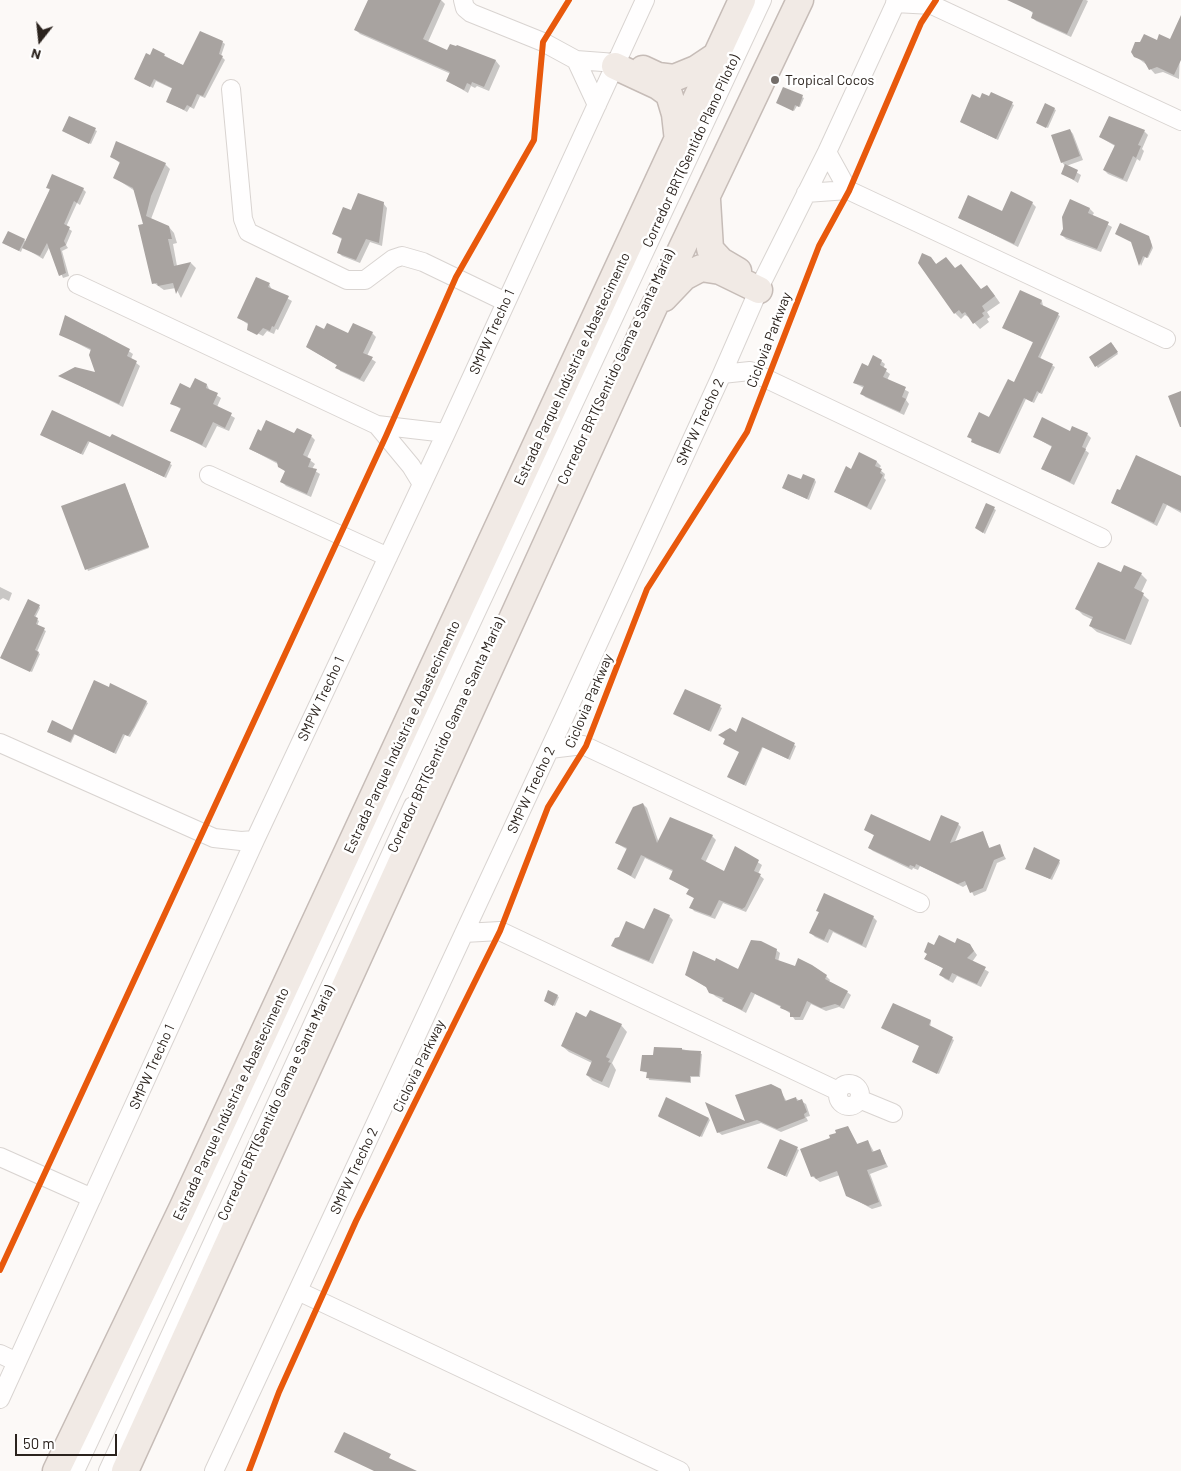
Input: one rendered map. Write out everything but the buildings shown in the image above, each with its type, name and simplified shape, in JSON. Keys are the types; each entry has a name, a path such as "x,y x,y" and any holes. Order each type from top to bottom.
{"highway":[{"name":"Estrada Parque Indústria e Abastecimento","path":"56,1471 182,1209 678,142 742,0"},
{"path":"125,1471 653,309 800,0"},
{"path":"617,62 658,76 674,78 696,69 717,55"},
{"path":"617,62 668,94 675,114 678,142"},
{"path":"707,193 708,241 714,255 761,285"},
{"path":"653,309 684,277 701,268 720,271 761,285"}],"street":[{"path":"463,0 465,8 471,14 543,42 576,60 617,62"},
{"name":"SMPW Trecho 1","path":"0,1399 254,840 446,433 645,0"},
{"name":"Corredor BRT(Sentido Plano Piloto)","path":"75,1471 762,0"},
{"name":"Corredor BRT(Sentido Gama e Santa Maria)","path":"108,1471 786,0"},
{"path":"896,1 930,2 1181,121"},
{"name":"SMPW Trecho 2","path":"220,1469 298,1291 550,749 761,285 826,152 896,1"},
{"path":"576,60 597,105"},
{"path":"231,89 243,219 248,232 347,280 365,280 393,259 402,256 423,262 506,302"},
{"path":"826,152 848,190"},
{"path":"806,193 848,190 1166,339"},
{"path":"77,284 377,425 446,433"},
{"path":"735,345 750,371"},
{"path":"722,374 750,371 1102,538"},
{"path":"377,425 422,484"},
{"path":"209,475 388,557"},
{"path":"564,718 583,745 920,904"},
{"path":"0,743 214,838 241,841 254,840"},
{"path":"550,749 583,745"},
{"path":"214,838 243,867"},
{"path":"476,907 497,930 838,1091 839,1100 847,1106 852,1106 860,1099 893,1113"},
{"path":"464,933 497,930"},
{"path":"0,1157 92,1198"},
{"path":"298,1291 680,1471"},
{"path":"0,1354 17,1362"}],"cycle path":[{"path":"0,1270 386,436 456,277 534,140 543,42 569,0"},
{"name":"Ciclovia Parkway","path":"249,1471 279,1392 356,1221 500,931 548,807 586,746 647,589 747,432 819,246 849,191 921,23 936,0"}],"place":[{"name":"Tropical Cocos","path":"775,80"}]}
